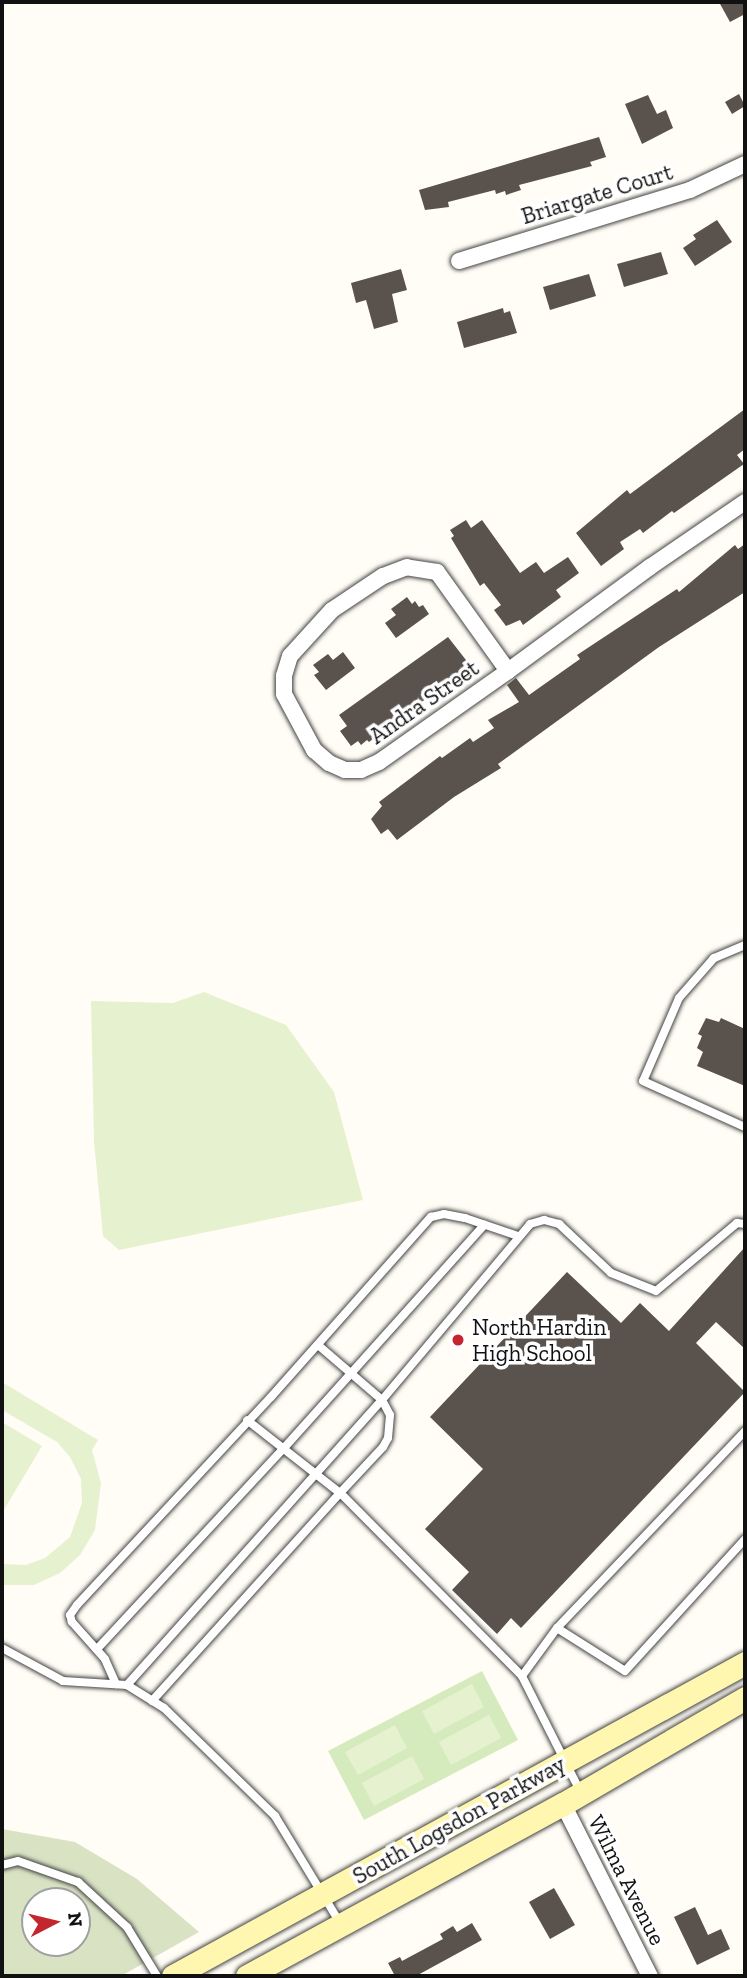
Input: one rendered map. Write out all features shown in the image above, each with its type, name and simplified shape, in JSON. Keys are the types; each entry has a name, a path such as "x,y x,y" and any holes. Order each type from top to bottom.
{"main road":[{"name":"South Logsdon Parkway","path":"173,1976 745,1663"},
{"name":"South Logsdon Parkway","path":"247,1976 572,1799 745,1698"}],"street":[{"name":"Briargate Court","path":"459,261 690,190 745,164"},
{"name":"Andra Street","path":"508,671 437,572 407,567 383,576 332,610 290,656 284,676 284,694 314,750 329,763 345,770 361,770 380,762 508,671 745,502"},
{"name":"Wilma Avenue","path":"572,1799 650,1976"}],"lane":[{"path":"745,945 713,958 679,998 643,1081 745,1127"},
{"path":"116,1684 98,1648 70,1615 318,1345 431,1217 443,1214 518,1236"},
{"path":"127,1685 382,1400 530,1224 544,1220 559,1224 611,1273 656,1291 737,1223 745,1223"},
{"path":"98,1648 284,1448 484,1224"},
{"path":"152,1701 383,1447 388,1438 390,1415 382,1400 318,1345"},
{"path":"247,1420 341,1493 522,1676 567,1761 572,1799"},
{"path":"522,1676 556,1628 745,1431"},
{"path":"556,1628 625,1671 745,1539"},
{"path":"2,1648 63,1681 127,1685 164,1708 275,1816 342,1925"},
{"path":"2,1865 18,1861 78,1882 127,1927 157,1976"}],"green space":[{"path":"204,992 286,1025 334,1092 363,1200 119,1250 103,1236 94,1141 91,1001 173,1003"},
{"path":"2,1382 98,1440 92,1450 101,1483 95,1530 80,1555 60,1573 34,1585 2,1585 2,1564 26,1565 45,1558 70,1537 82,1503 81,1479 70,1457 57,1442 2,1410"},
{"path":"2,1422 42,1446 2,1513"},
{"path":"482,1671 518,1740 364,1820 328,1751"},
{"path":"472,1684 484,1707 434,1734 422,1711"},
{"path":"489,1715 501,1738 451,1765 439,1742"},
{"path":"395,1725 407,1748 358,1775 345,1752"},
{"path":"412,1756 424,1779 374,1806 362,1783"},
{"path":"2,1829 75,1842 137,1879 199,1932 121,1976 2,1976"}],"building":[{"path":"719,2 745,2 745,14 730,22"},
{"path":"739,94 745,106 732,114 725,102"},
{"path":"648,95 657,114 666,110 673,128 642,144 625,104"},
{"path":"599,137 606,157 590,162 592,166 519,185 521,190 506,195 505,191 496,194 495,190 448,202 449,207 425,210 419,190"},
{"path":"717,220 732,242 695,266 683,248 696,239 693,235"},
{"path":"661,252 668,274 624,287 617,264"},
{"path":"401,269 407,290 392,294 398,322 374,329 366,300 356,303 351,283"},
{"path":"589,274 596,296 550,310 543,287"},
{"path":"503,308 504,313 510,311 517,333 464,348 457,322"},
{"path":"745,409 745,449 737,455 744,464 643,533 640,529 620,542 624,549 601,566 576,533 627,490 630,494"},
{"path":"466,520 471,528 482,520 520,573 536,562 544,573 568,557 579,573 556,590 561,597 523,625 520,620 506,626 494,610 501,605 484,583 480,586 451,538 454,536 450,530"},
{"path":"745,544 745,592 659,647 498,764 501,768 454,797 397,840 388,829 381,834 371,819 382,806 379,802 440,756 442,758 470,738 473,742 494,728 488,720 519,702 507,685 516,678 529,695 580,659 577,655 677,589 679,592 735,545 738,549"},
{"path":"407,597 412,604 415,601 419,607 423,605 429,614 396,638 385,623 396,615 391,609"},
{"path":"448,637 473,669 463,677 460,673 369,742 367,740 361,745 358,741 351,746 340,731 347,726 339,715"},
{"path":"343,652 355,668 326,690 314,675 319,672 313,665 328,654 333,660"},
{"path":"706,1018 719,1022 721,1018 745,1029 745,1086 697,1066 703,1052 697,1048 702,1036 698,1034"},
{"name":"North Hardin High School","path":"745,1247 745,1349 716,1322 696,1343 745,1392 521,1628 511,1618 497,1634 452,1590 469,1572 425,1529 483,1469 430,1417 567,1272 621,1323 640,1303 669,1331"},
{"path":"554,1888 575,1925 550,1939 529,1902"},
{"path":"695,1907 708,1935 721,1929 730,1949 697,1965 674,1917"},
{"path":"472,1923 482,1940 416,1976 395,1976 388,1963 400,1957 402,1961 443,1939 440,1934 453,1926 457,1932"}],"place":[{"name":"North Hardin High School","path":"458,1340"}]}
